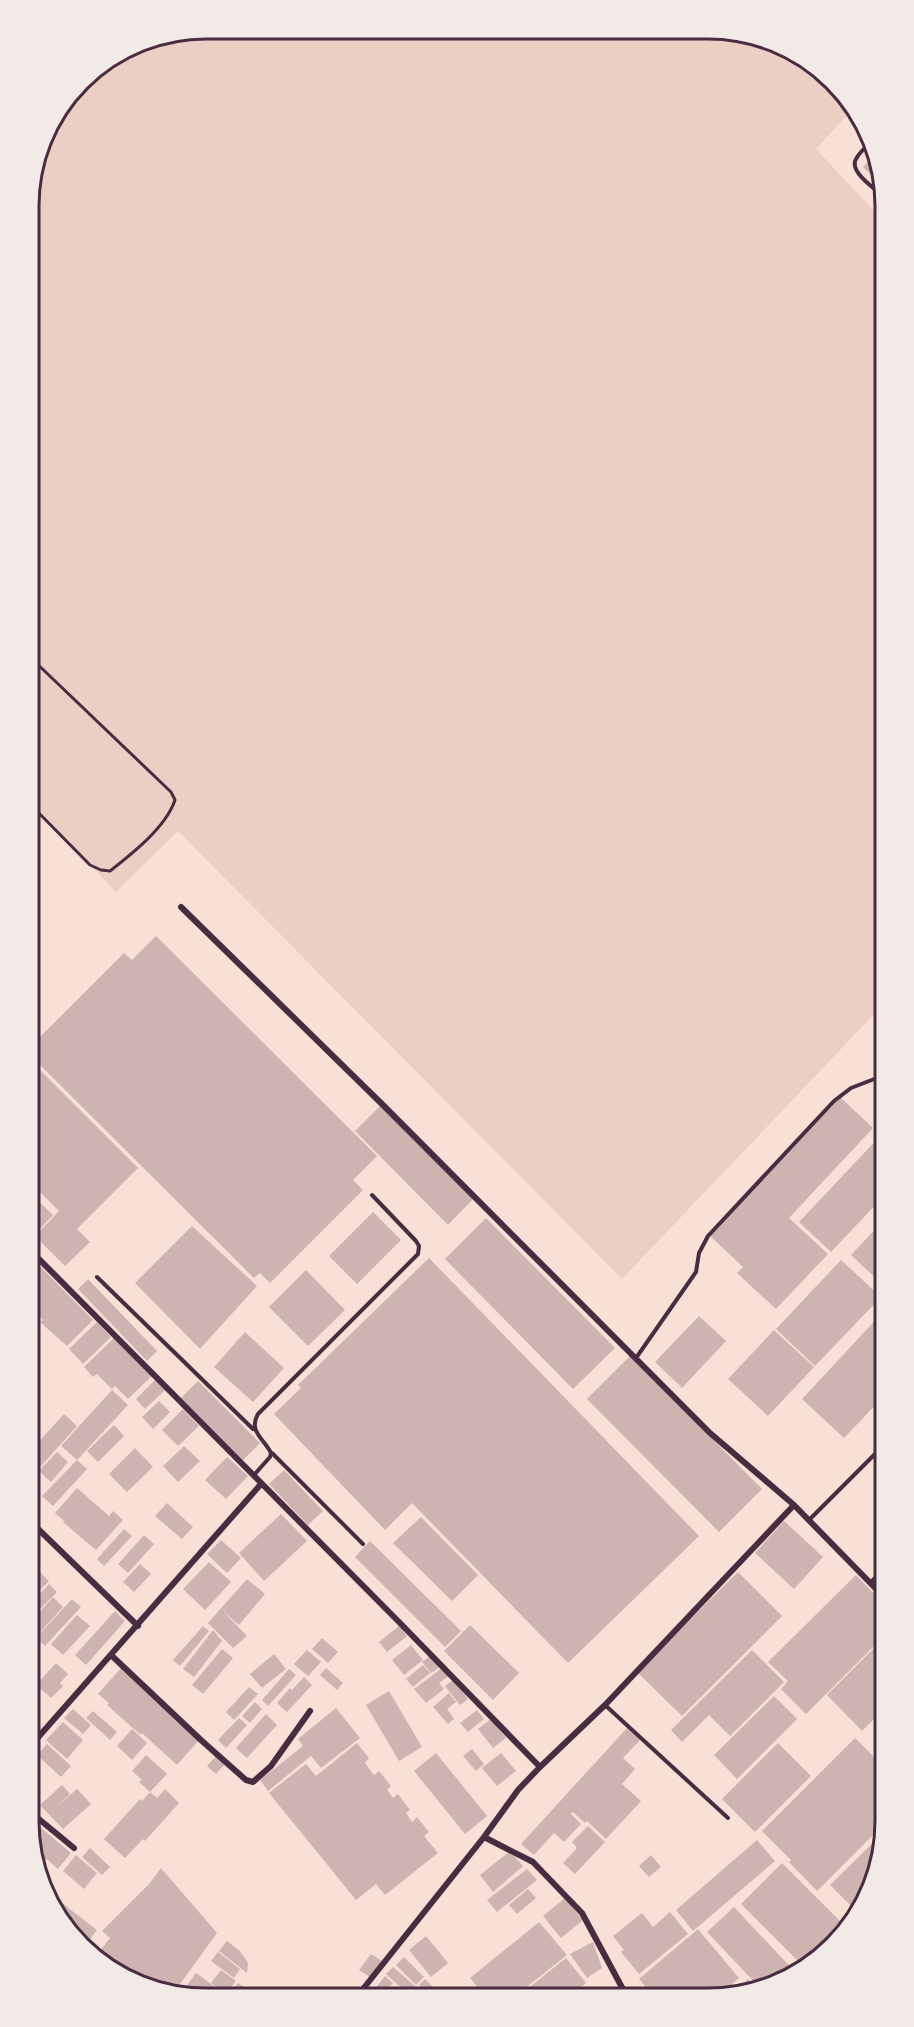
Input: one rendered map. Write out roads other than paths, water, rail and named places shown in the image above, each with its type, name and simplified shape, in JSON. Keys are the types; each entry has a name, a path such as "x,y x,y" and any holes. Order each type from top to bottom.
{"street":[{"path":"181,907 710,1433 794,1505 875,1588"},
{"path":"39,1259 540,1767"},
{"path":"39,1736 261,1484"},
{"path":"364,1988 484,1837 518,1790 605,1705 794,1505"},
{"path":"39,1530 138,1626"},
{"path":"111,1655 202,1742 246,1780 253,1782 272,1766 310,1711"},
{"path":"39,1819 74,1848"},
{"path":"484,1837 532,1862 574,1905 585,1919 622,1988"}],"lane":[{"path":"864,149 854,160 854,165 856,171 874,188"},
{"path":"636,1358 696,1272 699,1253 708,1236 834,1101 851,1088 875,1079"},
{"path":"254,1429 254,1421 258,1414 418,1254 419,1246 416,1240 372,1195"},
{"path":"97,1277 254,1429 271,1453 363,1544"},
{"path":"253,1476 271,1453"},
{"path":"809,1520 875,1454"},
{"path":"870,1583 875,1578"},
{"path":"605,1705 729,1818"}]}
